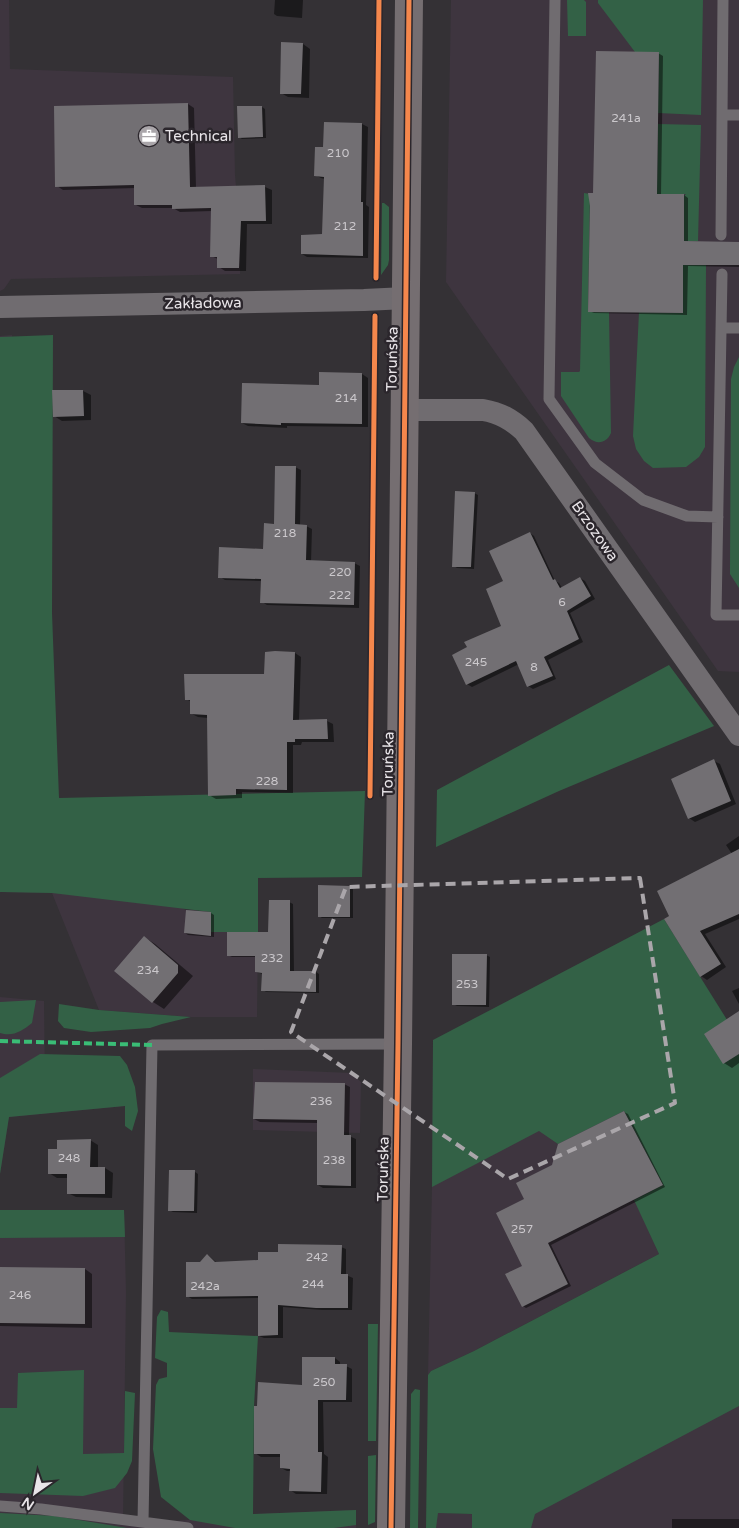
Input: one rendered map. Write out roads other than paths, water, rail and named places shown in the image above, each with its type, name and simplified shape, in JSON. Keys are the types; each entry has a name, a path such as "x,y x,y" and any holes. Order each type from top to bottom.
{"street":[{"name":"Toruńska","path":"391,1528 409,0"},
{"name":"Zakładowa","path":"0,307 406,298"},
{"name":"Brzozowa","path":"404,410 483,410 495,412 506,417 524,431 739,735"}],"lane":[{"path":"555,0 549,399 595,463 643,500 687,516 718,517"},
{"path":"721,235 723,0"},
{"path":"722,115 739,115"},
{"path":"722,274 716,615 739,615"},
{"path":"721,328 739,328"},
{"path":"143,1522 152,1044 398,1044"},
{"path":"0,1506 40,1509 188,1528"}],"place":[{"name":"Technical","path":"149,136"}]}
